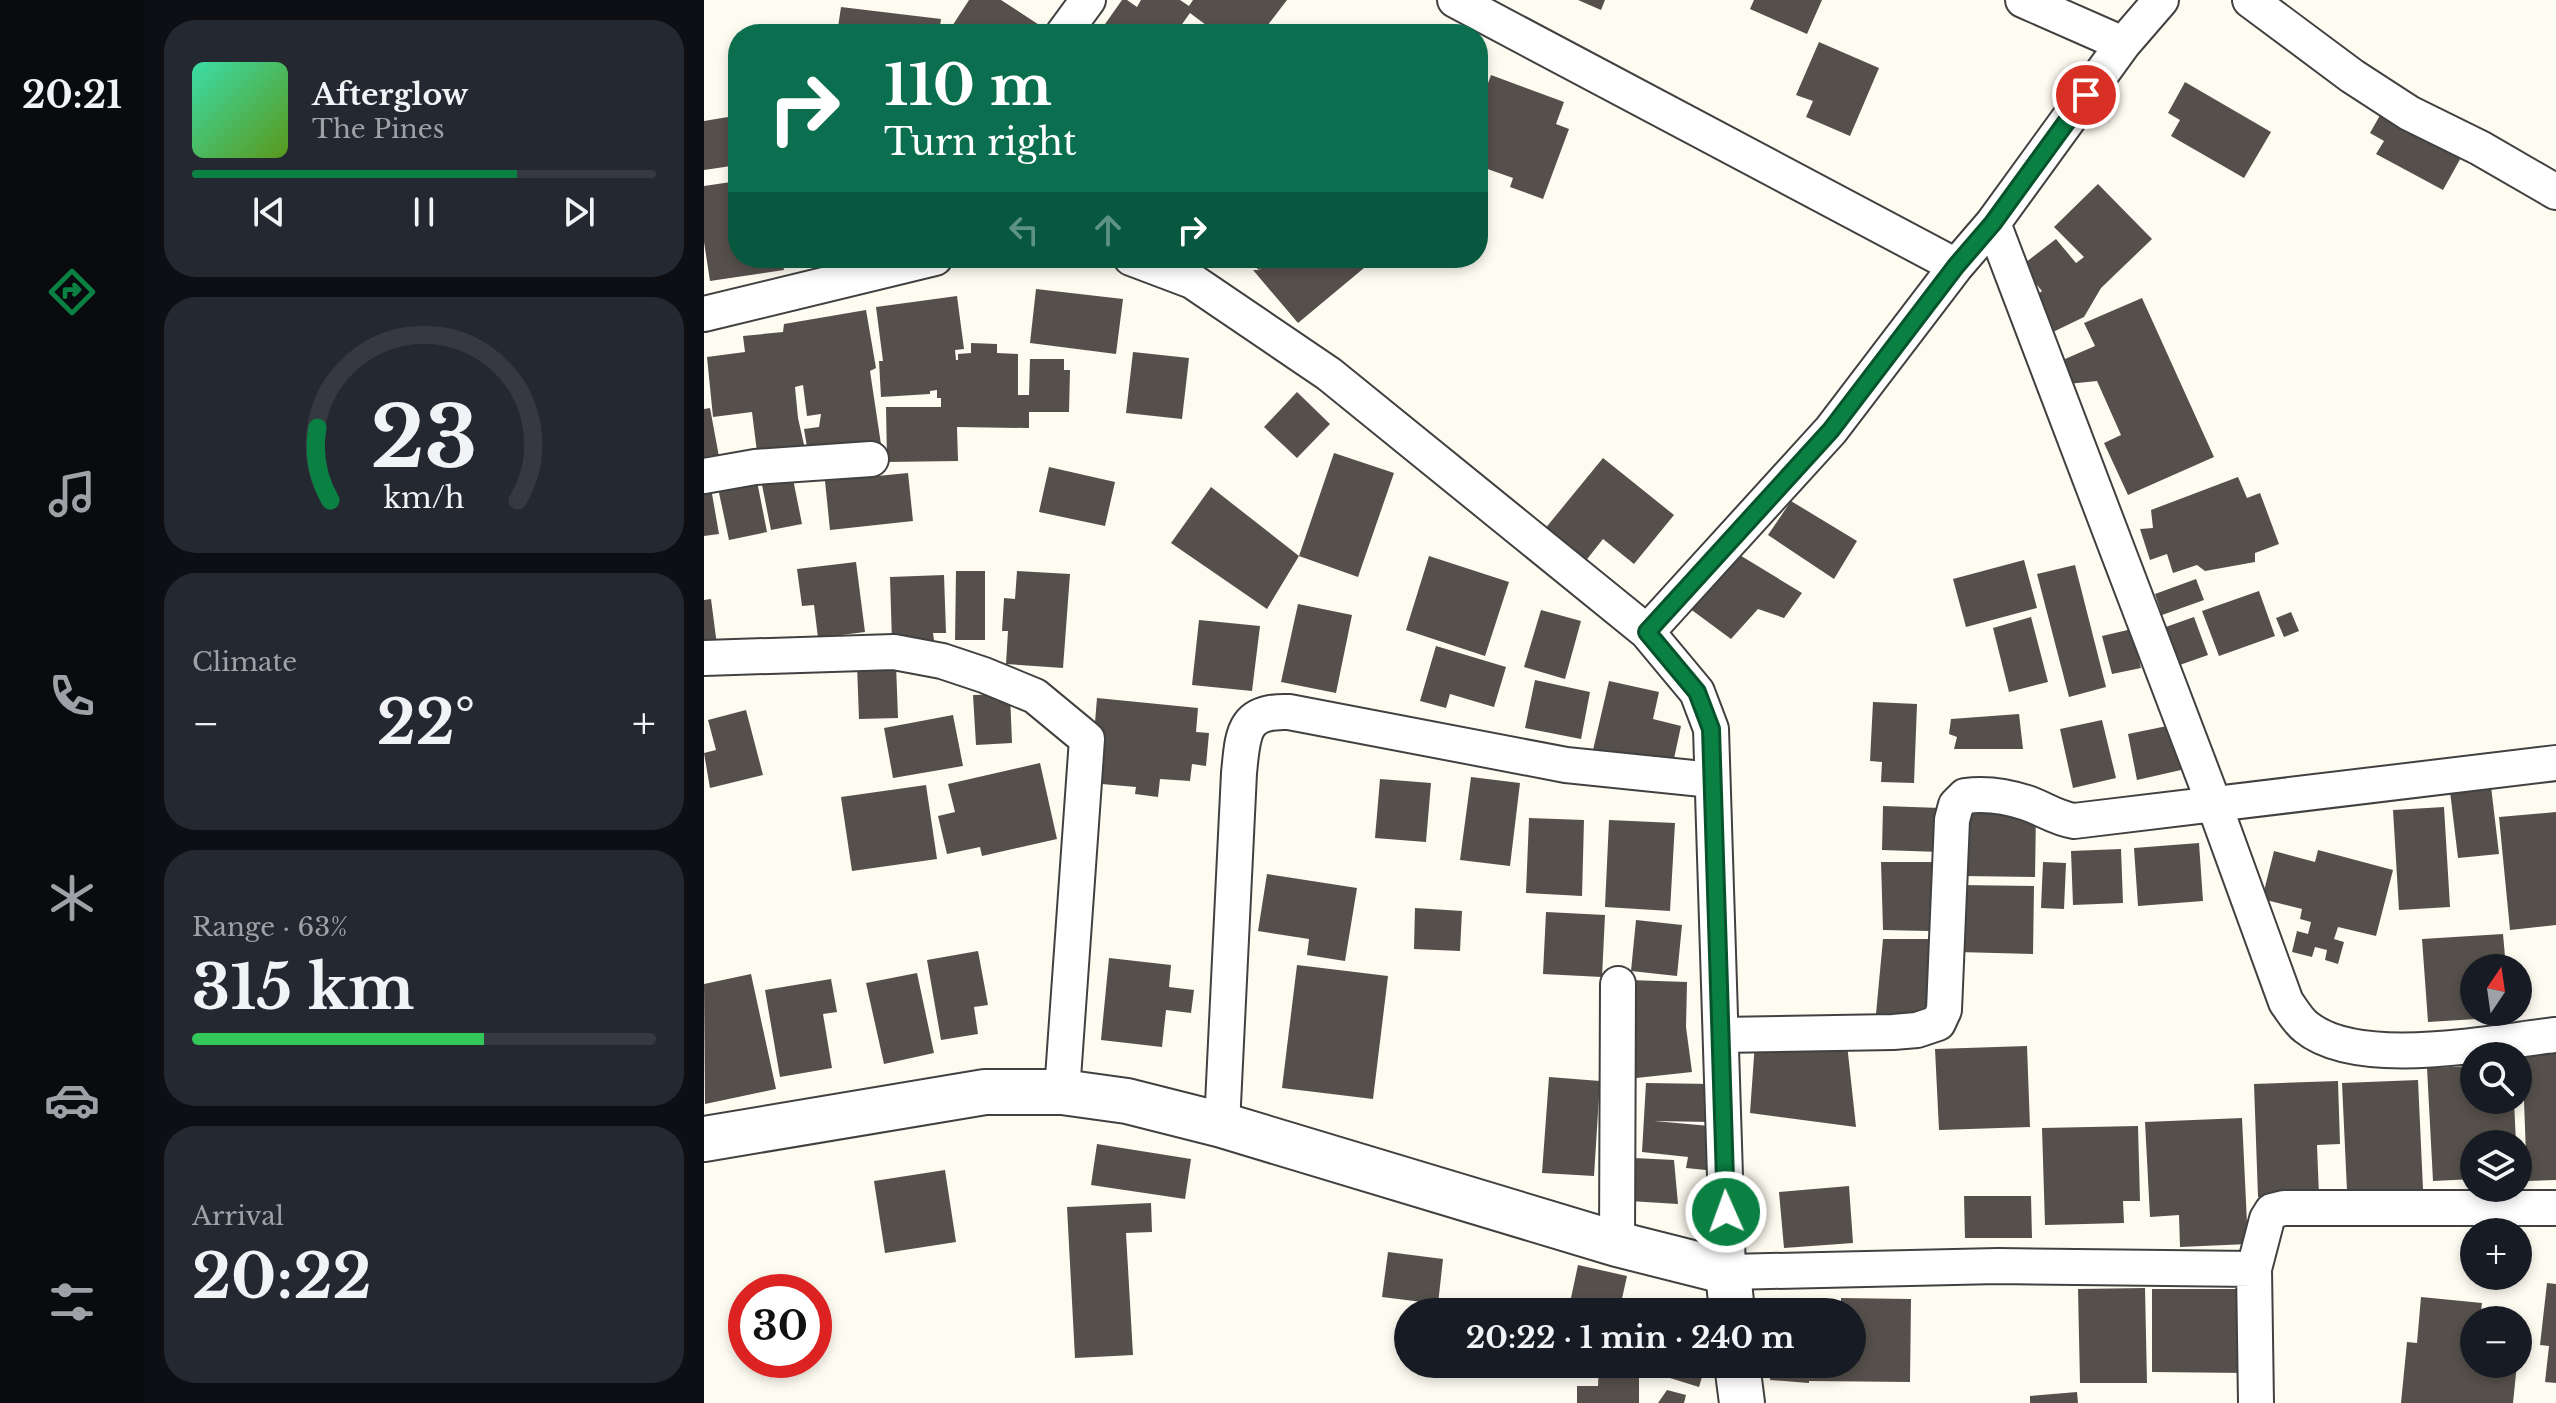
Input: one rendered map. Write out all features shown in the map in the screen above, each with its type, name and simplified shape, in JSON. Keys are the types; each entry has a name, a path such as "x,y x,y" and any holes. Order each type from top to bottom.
{"street":[{"path":"1070,24 1088,0"},
{"path":"1455,0 1956,266"},
{"path":"2023,0 2123,44"},
{"path":"1647,632 1831,430 1956,266 1993,223 2123,44 2161,0"},
{"path":"2250,0 2352,76 2409,113 2480,148 2556,192"},
{"path":"1993,223 2286,1002 2305,1026 2335,1042 2381,1050 2413,1051 2556,1035"},
{"path":"704,314 894,268"},
{"path":"1158,268 1192,281 1329,374 1647,632 1697,692 1711,729 1730,1292"},
{"path":"704,476 755,467 871,459"},
{"path":"704,658 894,652 942,661 1035,696 1087,739 1062,1092"},
{"path":"1222,1125 1239,773 1242,741 1255,718 1264,712 1289,712 1566,765 1712,780"},
{"path":"1721,1035 1893,1032 1917,1030 1938,1023 1944,1010 1952,820 1956,805 1965,796 1989,794 2028,803 2060,819 2074,821 2556,763"},
{"path":"1617,1244 1618,984"},
{"path":"704,1139 985,1092 1062,1092 1127,1101 1222,1125 1617,1244 1730,1292 1998,1266 2254,1269"},
{"path":"2256,1403 2254,1269 2267,1219 2272,1211 2284,1208 2556,1208"},
{"path":"1739,1378 1742,1403"}],"building":[{"path":"969,0 1001,0 1038,24 953,24"},
{"path":"1122,0 1137,7 1141,0 1180,0 1189,6 1193,0 1287,0 1269,24 1205,24 1190,13 1182,24 1105,24"},
{"path":"1578,0 1605,0 1601,10"},
{"path":"1754,0 1822,0 1807,34 1750,9"},
{"path":"841,7 941,19 940,24 838,24"},
{"path":"1819,42 1879,68 1850,136 1806,117 1813,101 1796,95"},
{"path":"1491,75 1564,102 1556,124 1569,129 1543,199 1510,187 1513,178 1488,169 1488,83"},
{"path":"2185,82 2271,132 2244,178 2171,136 2180,120 2168,113"},
{"path":"2383,110 2463,154 2443,190 2376,154 2384,141 2370,133"},
{"path":"728,117 728,166 704,170 704,121"},
{"path":"728,182 728,268 784,270 710,281 704,242 704,186"},
{"path":"2098,184 2152,239 2101,288 2084,317 2053,332 2028,302 2042,291 2021,266 2056,239 2076,263 2084,257 2054,227"},
{"path":"1261,268 1364,268 1298,323 1253,270"},
{"path":"1036,289 1123,299 1116,354 1030,343"},
{"path":"957,296 964,349 955,350 956,360 958,354 971,353 971,343 997,344 997,353 1018,354 1018,395 1029,395 1030,359 1064,359 1064,370 1070,370 1069,412 1029,412 1029,428 957,427 958,461 887,462 886,407 941,407 941,398 937,398 937,390 930,391 930,394 881,397 879,361 883,361 876,307"},
{"path":"2142,298 2214,457 2128,495 2104,443 2121,435 2097,381 2068,384 2058,362 2095,346 2084,323"},
{"path":"866,310 876,368 870,371 882,451 809,459 804,429 819,427 821,414 807,416 803,385 795,387 807,458 758,460 752,412 713,417 707,357 745,352 743,336 783,332 784,324"},
{"path":"1133,352 1189,358 1182,419 1126,413"},
{"path":"1297,392 1330,424 1297,458 1264,427"},
{"path":"710,408 720,462 704,466 704,409"},
{"path":"1334,453 1394,473 1358,577 1299,556"},
{"path":"1603,458 1674,515 1634,564 1603,539 1584,563 1544,530"},
{"path":"1049,467 1115,482 1105,526 1039,512"},
{"path":"908,473 913,521 830,530 825,481"},
{"path":"792,474 802,524 771,530 761,480"},
{"path":"2238,477 2247,498 2260,493 2279,544 2255,553 2255,562 2205,571 2197,565 2173,573 2167,554 2150,560 2140,529 2153,528 2151,510"},
{"path":"757,481 767,532 729,540 718,488"},
{"path":"1211,487 1299,556 1267,609 1171,543"},
{"path":"711,488 719,534 704,536 704,489"},
{"path":"1791,501 1857,541 1834,579 1768,535"},
{"path":"1738,554 1802,593 1784,618 1758,609 1731,639 1689,608"},
{"path":"1429,556 1509,582 1485,656 1406,630"},
{"path":"2024,560 2037,608 1966,627 1953,579"},
{"path":"856,562 865,632 818,638 814,605 802,606 797,569"},
{"path":"2075,565 2106,687 2069,697 2037,574"},
{"path":"956,571 985,571 985,640 955,640"},
{"path":"1017,571 1070,574 1063,668 1006,664 1008,631 1002,631 1004,598 1015,599"},
{"path":"944,575 946,633 933,633 934,640 892,642 890,577"},
{"path":"2196,579 2204,600 2162,615 2155,594"},
{"path":"2259,591 2275,636 2219,656 2202,611"},
{"path":"711,599 718,653 704,655 704,600"},
{"path":"1298,604 1352,615 1336,693 1281,682"},
{"path":"1541,610 1581,621 1565,679 1524,667"},
{"path":"2291,612 2299,631 2284,637 2276,618"},
{"path":"2031,617 2048,682 2009,692 1993,628"},
{"path":"2194,617 2208,655 2174,667 2160,629"},
{"path":"1199,620 1260,626 1252,691 1192,685"},
{"path":"2132,629 2141,668 2112,674 2102,636"},
{"path":"1436,646 1506,667 1494,707 1450,694 1446,708 1420,701"},
{"path":"896,664 898,718 859,719 857,665"},
{"path":"1535,680 1590,692 1581,739 1525,728"},
{"path":"1609,681 1659,692 1653,719 1681,726 1672,768 1593,750"},
{"path":"1010,694 1012,743 976,745 973,695"},
{"path":"1097,698 1198,708 1196,732 1209,733 1206,766 1192,764 1190,781 1160,779 1158,797 1135,794 1136,787 1090,783"},
{"path":"1873,702 1917,704 1914,783 1881,782 1882,762 1870,761"},
{"path":"746,710 763,775 710,788 704,753 716,750 708,720"},
{"path":"2019,714 2023,749 1954,749 1957,737 1949,734 1951,719"},
{"path":"953,715 963,766 893,778 884,728"},
{"path":"2102,720 2116,778 2073,788 2060,729"},
{"path":"2172,725 2181,770 2137,780 2128,734"},
{"path":"1040,763 1057,839 982,856 980,847 947,854 938,816 955,812 948,784"},
{"path":"1471,777 1520,783 1510,866 1460,860"},
{"path":"2490,778 2499,854 2458,858 2449,783"},
{"path":"1380,779 1431,783 1426,842 1375,838"},
{"path":"926,785 937,859 852,871 841,797"},
{"path":"1883,806 1941,808 1940,852 1882,850"},
{"path":"2444,807 2450,907 2399,910 2393,810"},
{"path":"1963,810 2036,811 2035,877 1963,876"},
{"path":"2556,812 2556,925 2510,930 2499,817"},
{"path":"1529,818 1584,820 1582,896 1526,893"},
{"path":"1609,820 1675,823 1670,911 1605,907"},
{"path":"2199,843 2203,901 2138,906 2134,848"},
{"path":"2121,849 2123,903 2073,905 2071,851"},
{"path":"2318,850 2393,870 2376,936 2338,927 2334,939 2344,942 2338,964 2325,960 2327,950 2315,947 2312,957 2292,952 2297,931 2308,934 2311,922 2300,919 2302,909 2262,899 2274,851 2315,862"},
{"path":"1881,862 1932,862 1929,931 1883,930"},
{"path":"2043,862 2066,863 2064,909 2041,908"},
{"path":"1267,874 1357,888 1345,961 1307,955 1309,939 1258,931"},
{"path":"1959,885 2034,886 2033,954 1958,952"},
{"path":"1415,908 1462,911 1460,951 1414,949"},
{"path":"1546,912 1605,915 1602,977 1543,974"},
{"path":"1636,920 1682,925 1677,976 1631,971"},
{"path":"2503,934 2505,954 2460,954 2460,1020 2428,1022 2422,939"},
{"path":"1883,939 1939,939 1937,1015 1876,1014"},
{"path":"978,951 988,1005 974,1007 978,1034 941,1040 927,960"},
{"path":"1109,958 1171,965 1169,987 1194,990 1191,1013 1166,1010 1162,1047 1101,1040"},
{"path":"1297,965 1388,976 1373,1099 1282,1088"},
{"path":"917,973 934,1053 884,1064 866,983"},
{"path":"751,974 776,1089 705,1104 704,984"},
{"path":"831,979 837,1012 823,1014 832,1068 780,1077 765,990"},
{"path":"1629,980 1687,982 1686,1027 1692,1072 1627,1079"},
{"path":"1755,1042 1847,1044 1856,1127 1750,1113"},
{"path":"2027,1046 2030,1127 1939,1130 1935,1049"},
{"path":"2556,1047 2556,1180 2532,1181 2532,1130 2525,1130 2524,1114 2532,1114 2532,1048"},
{"path":"2460,1067 2460,1114 2515,1114 2515,1130 2460,1130 2460,1180 2433,1181 2427,1068"},
{"path":"1549,1077 1600,1081 1594,1176 1542,1173"},
{"path":"2418,1080 2423,1189 2347,1191 2342,1083"},
{"path":"2338,1081 2340,1144 2317,1145 2319,1196 2258,1197 2254,1084"},
{"path":"1646,1083 1713,1084 1711,1122 1654,1121 1710,1126 1706,1170 1686,1168 1688,1157 1642,1152"},
{"path":"2242,1118 2248,1244 2180,1247 2179,1215 2150,1217 2145,1122"},
{"path":"2138,1126 2140,1201 2123,1201 2124,1223 2045,1225 2042,1128"},
{"path":"1097,1144 1191,1159 1185,1199 1091,1185"},
{"path":"1634,1158 1674,1160 1678,1204 1629,1201"},
{"path":"945,1170 956,1242 885,1253 874,1181"},
{"path":"1849,1186 1853,1243 1784,1248 1779,1192"},
{"path":"1964,1196 2031,1196 2032,1238 1965,1238"},
{"path":"1151,1203 1152,1232 1126,1233 1133,1355 1075,1358 1067,1207"},
{"path":"1388,1252 1443,1259 1439,1298 1382,1297"},
{"path":"1578,1265 1627,1276 1622,1298 1571,1298"},
{"path":"2547,1283 2556,1284 2556,1383 2545,1382 2549,1346 2540,1345"},
{"path":"2145,1288 2147,1383 2080,1383 2078,1289"},
{"path":"2152,1289 2245,1289 2246,1373 2152,1372"},
{"path":"2421,1297 2482,1303 2482,1306 2460,1306 2460,1378 2516,1378 2513,1403 2401,1403 2407,1342 2417,1343"},
{"path":"1866,1298 1911,1299 1910,1382 1809,1383 1770,1380 1866,1378"},
{"path":"1598,1378 1639,1378 1639,1403 1577,1403 1577,1386 1598,1386"},
{"path":"1670,1378 1702,1378 1699,1387"},
{"path":"1667,1390 1686,1395 1684,1403 1658,1403"},
{"path":"2077,1392 2078,1403 2030,1403 2030,1396"}],"route":[{"path":"1726,1212 1711,729 1697,692 1647,632 1831,430 1956,266 1993,223 2086,95"}]}
